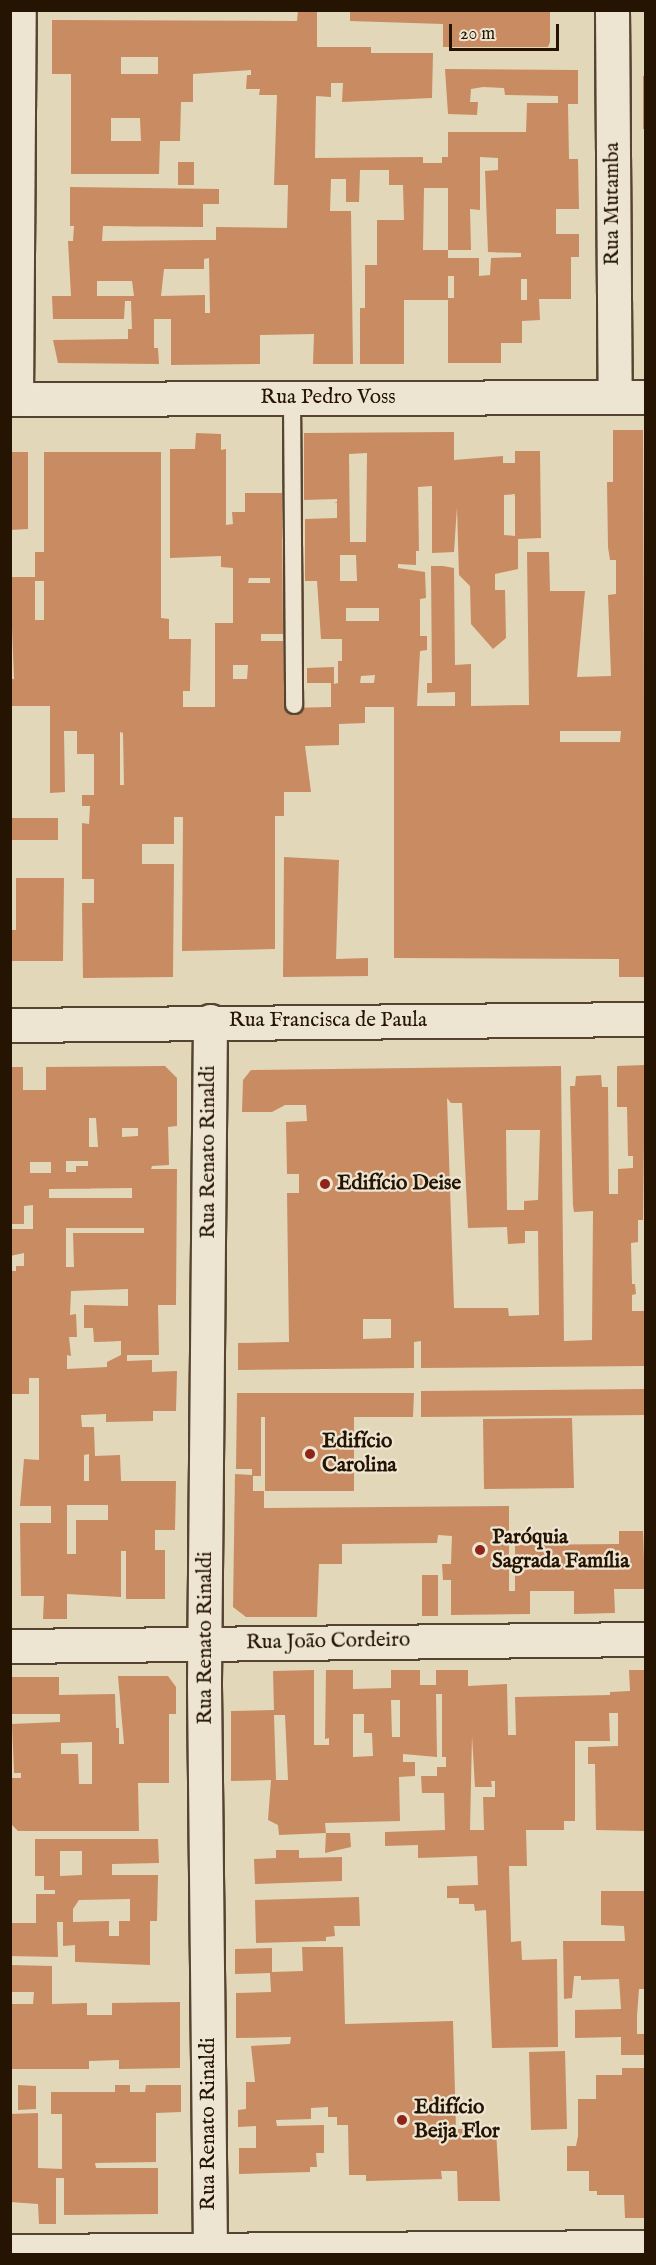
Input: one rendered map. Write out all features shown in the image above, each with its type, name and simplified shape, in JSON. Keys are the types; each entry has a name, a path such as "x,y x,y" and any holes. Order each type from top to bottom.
{"street":[{"path":"13,399 19,10"},
{"name":"Rua Mutamba","path":"612,10 630,397"},
{"name":"Rua Pedro Voss","path":"13,399 630,397"},
{"name":"Rua Francisca de Paula","path":"10,1025 210,1021 645,1019"},
{"name":"Rua Renato Rinaldi","path":"210,1021 205,1643 210,2252"},
{"name":"Rua João Cordeiro","path":"10,1646 645,1639"},
{"path":"10,2251 526,2251 645,2247"}],"lane":[{"path":"292,398 294,705"}],"building":[{"path":"298,10 317,10 317,47 371,47 371,53 433,53 432,98 342,102 343,83 331,83 331,97 316,96 315,158 423,157 423,163 442,163 442,157 448,157 448,132 526,132 527,103 558,103 558,96 505,95 504,88 483,87 471,89 470,102 478,102 477,115 448,114 445,69 578,70 578,104 568,104 569,159 578,159 579,209 556,209 556,234 579,234 579,257 571,257 571,299 539,299 540,320 522,321 522,343 501,343 501,363 448,363 448,300 404,300 404,364 360,364 360,308 365,308 365,265 377,265 377,220 404,220 403,185 389,185 389,170 360,170 359,202 346,202 346,179 331,179 330,211 351,211 353,364 313,364 314,334 260,335 260,364 171,365 171,319 154,319 154,348 158,348 159,364 58,363 53,340 128,339 128,329 132,329 131,301 125,301 124,319 53,319 52,296 71,296 68,241 73,241 74,226 70,226 70,187 219,189 219,204 203,204 203,227 103,226 102,241 216,240 216,227 287,228 288,185 274,185 277,95 259,95 260,89 246,89 247,75 251,75 251,70 193,74 193,102 181,102 180,141 160,141 159,174 71,174 71,74 52,74 52,20 297,21","holes":["121,57 158,57 158,74 121,74","111,118 140,118 141,141 111,141","480,157 498,158 498,170 485,171 488,252 521,253 521,257 491,258 490,275 479,276 479,258 448,258 448,250 471,250 470,209 480,210","424,188 448,188 448,250 423,250","209,258 210,313 205,313 205,295 161,296 164,269 204,269 204,259","448,276 454,276 454,298 448,298","521,279 527,279 527,300 521,300","97,281 132,281 134,296 97,296"]},
{"path":"350,10 550,10 550,42 548,47 443,47 443,24 350,21"},
{"path":"643,76 645,76 645,129 643,129"},
{"path":"178,162 194,162 194,185 178,185"},
{"path":"613,430 643,430 645,977 619,977 619,959 394,958 394,707 365,707 365,723 339,724 339,745 305,746 311,792 284,792 284,816 275,816 275,949 182,951 183,817 174,817 174,844 142,844 142,864 174,864 173,977 83,978 82,903 94,903 94,879 82,879 82,823 89,824 90,806 82,806 82,795 94,795 94,754 77,754 77,731 64,731 65,792 50,793 50,706 10,706 10,679 14,679 10,577 35,577 35,552 44,552 44,452 161,452 161,618 169,619 169,639 191,639 190,691 183,691 183,707 215,707 215,623 233,623 233,568 221,567 221,556 170,558 170,449 195,449 196,433 221,434 221,450 226,449 226,525 233,524 232,512 245,512 245,493 282,493 283,634 261,634 261,641 283,641 285,708 331,707 331,683 307,683 307,668 334,667 334,684 338,683 338,661 342,661 342,639 321,639 317,581 305,581 305,519 337,518 337,499 304,500 304,433 454,432 454,460 503,456 503,463 515,463 515,451 540,451 541,538 518,539 518,569 495,574 495,590 505,590 506,638 493,649 471,624 470,586 459,575 457,507 454,552 432,553 432,486 418,487 419,551 416,551 416,565 398,564 398,568 425,572 426,598 420,599 420,636 427,636 427,650 420,651 417,706 455,706 455,692 427,693 427,683 432,683 431,566 454,568 455,665 471,664 471,706 529,705 527,552 549,552 550,591 585,591 577,677 611,676 608,595 616,594 616,560 610,560 608,547 607,482 613,482","holes":["367,453 366,542 350,542 349,454","515,494 515,536 504,535 504,495","340,555 356,555 357,581 340,581","249,578 270,578 270,583 248,583","35,581 44,581 44,620 35,620","346,608 379,608 379,621 346,621","233,665 248,665 247,679 233,679","375,675 374,683 360,683 361,676","560,731 621,731 620,742 560,742","120,732 123,733 124,785 120,785"]},
{"path":"10,452 28,452 28,529 10,530"},
{"path":"10,818 58,818 58,840 10,840"},
{"path":"284,857 339,860 336,959 368,958 368,976 283,977"},
{"path":"16,878 64,878 63,961 10,961 10,930 16,930"},
{"path":"645,1065 643,1220 638,1220 638,1242 631,1243 632,1284 635,1284 636,1294 632,1295 632,1311 645,1311 645,1366 421,1368 421,1341 414,1342 414,1368 238,1370 238,1343 289,1342 287,1193 299,1193 299,1174 287,1174 286,1122 307,1121 306,1105 285,1105 272,1112 242,1112 243,1080 251,1070 561,1066 564,1341 592,1340 593,1211 574,1212 570,1086 575,1086 576,1076 601,1075 602,1087 608,1087 609,1194 618,1194 618,1169 633,1168 633,1156 628,1156 627,1107 617,1107 617,1066","holes":["447,1098 451,1103 462,1103 468,1228 507,1227 508,1244 525,1243 525,1231 538,1231 539,1315 509,1316 508,1308 454,1308","506,1130 540,1130 538,1200 524,1201 524,1210 507,1210","363,1319 391,1319 391,1338 363,1339"]},
{"path":"165,1066 177,1078 177,1126 168,1127 169,1165 152,1166 151,1169 177,1169 176,1305 158,1305 159,1355 127,1355 127,1361 152,1360 152,1372 177,1371 176,1411 153,1411 153,1421 106,1422 106,1414 81,1415 82,1427 94,1427 95,1456 120,1455 121,1481 176,1481 175,1530 155,1530 155,1550 165,1550 165,1599 126,1599 126,1551 121,1551 121,1597 67,1594 67,1619 43,1619 44,1596 21,1596 20,1523 51,1523 51,1506 20,1506 24,1459 39,1460 39,1378 29,1378 29,1394 10,1394 10,1271 16,1271 16,1266 24,1266 24,1253 10,1256 10,1229 33,1229 33,1205 24,1206 24,1224 10,1224 10,1067 23,1067 23,1090 46,1090 46,1067","holes":["89,1118 96,1118 98,1147 89,1147","122,1128 138,1128 138,1136 122,1137","66,1161 88,1161 88,1166 76,1166 76,1172 66,1172","30,1162 51,1162 51,1173 30,1173","132,1188 132,1198 49,1198 49,1189","66,1228 144,1228 144,1233 73,1233 74,1267 66,1267","128,1289 128,1306 84,1305 84,1328 93,1328 94,1342 121,1341 121,1355 107,1362 107,1367 67,1369 67,1355 71,1356 69,1337 77,1337 76,1314 70,1315 71,1291","89,1454 89,1481 84,1481 84,1455","67,1505 108,1505 108,1520 76,1520 76,1554 67,1554"]},
{"path":"645,1389 645,1415 421,1417 421,1391"},
{"path":"237,1393 414,1393 413,1417 354,1417 354,1491 265,1491 265,1417 261,1417 261,1476 253,1476 253,1491 264,1491 264,1508 509,1506 509,1591 515,1591 515,1545 619,1544 619,1531 643,1531 645,1589 614,1589 615,1613 574,1614 574,1591 530,1591 530,1614 451,1615 451,1580 443,1580 442,1564 451,1564 452,1536 438,1535 437,1543 342,1544 342,1564 319,1564 317,1617 246,1617 233,1607 235,1474 252,1475 252,1469 236,1469"},
{"path":"572,1418 574,1488 484,1489 483,1419"},
{"path":"422,1575 438,1575 438,1616 422,1616"},
{"path":"314,1670 314,1745 329,1745 329,1738 325,1739 326,1670 353,1670 353,1689 391,1688 391,1670 420,1670 420,1685 436,1685 436,1670 468,1670 468,1686 507,1684 508,1735 516,1735 515,1697 610,1695 610,1692 630,1691 629,1670 645,1670 645,1831 596,1830 595,1764 588,1764 588,1747 618,1746 618,1713 609,1713 610,1741 575,1741 575,1821 564,1821 564,1830 526,1830 527,1866 509,1866 511,1942 521,1941 522,1960 557,1959 558,2047 492,2048 486,1910 475,1911 474,1904 459,1904 459,1898 447,1898 447,1886 478,1885 477,1856 418,1858 418,1845 385,1846 385,1832 445,1830 444,1793 422,1793 421,1776 437,1776 437,1767 446,1767 446,1757 442,1757 442,1694 436,1694 437,1757 403,1754 403,1762 415,1762 415,1776 399,1777 400,1821 325,1823 326,1833 279,1835 278,1825 268,1820 271,1780 231,1781 231,1711 274,1710 273,1671","holes":["391,1700 400,1700 400,1737 392,1737","353,1714 364,1714 364,1733 372,1733 373,1756 353,1757","274,1715 285,1715 288,1780 276,1780","472,1736 475,1787 492,1787 491,1781 495,1781 495,1797 483,1797 484,1830 470,1830"]},
{"path":"118,1676 168,1676 176,1687 176,1714 169,1714 169,1783 138,1783 139,1831 18,1831 10,1823 10,1778 21,1778 21,1773 14,1773 12,1724 60,1722 60,1714 10,1714 10,1677 59,1677 59,1695 115,1694 116,1728 119,1728 119,1744 124,1744","holes":["92,1742 92,1784 79,1784 78,1754 61,1754 61,1743"]},
{"path":"326,1833 350,1833 351,1847 325,1853"},
{"path":"35,1839 158,1839 159,1863 112,1864 112,1875 158,1875 157,1921 150,1921 150,1965 75,1962 75,1945 63,1946 63,1922 57,1922 58,1957 10,1956 10,1923 36,1923 36,1894 55,1894 55,1890 44,1890 44,1876 35,1876","holes":["60,1851 82,1851 82,1875 60,1876","130,1899 130,1921 119,1921 119,1936 109,1936 109,1921 73,1922 73,1909 79,1900"]},
{"path":"276,1850 299,1850 299,1858 342,1857 342,1881 255,1884 254,1859 276,1858"},
{"path":"601,1891 645,1891 645,1989 639,1989 637,2034 645,2034 645,2055 621,2055 621,2037 575,2038 575,2010 621,2009 619,1979 581,1980 581,1976 574,1976 572,1998 564,1999 563,1941 625,1941 624,1926 601,1925"},
{"path":"359,1897 360,1926 334,1926 335,1936 326,1937 326,1941 256,1943 255,1900"},
{"path":"302,1947 343,1947 345,2024 453,2021 456,2129 496,2129 500,2201 458,2201 457,2171 441,2171 442,2179 366,2181 366,2175 349,2175 348,2125 337,2125 337,2117 328,2117 328,2107 311,2108 311,2119 276,2120 277,2126 324,2125 324,2153 316,2153 317,2167 310,2167 310,2172 239,2174 239,2148 256,2148 256,2126 238,2127 238,2110 246,2109 246,2082 255,2082 251,2046 290,2044 291,2037 236,2038 236,1993 271,1992 270,1973 235,1974 235,1949 272,1948 272,1972 303,1971"},
{"path":"10,1965 52,1966 52,2004 87,2003 87,2015 112,2015 112,2003 180,2002 180,2068 119,2069 119,2060 89,2061 89,2069 10,2069 10,2004 33,2004 34,1992 10,1992"},
{"path":"565,2051 567,2129 531,2130 529,2052"},
{"path":"622,2068 645,2068 645,2218 625,2218 624,2195 597,2195 597,2191 589,2191 589,2171 567,2171 567,2146 576,2146 578,2136 578,2099 596,2099 596,2075 622,2075"},
{"path":"18,2085 36,2086 36,2109 18,2110"},
{"path":"115,2085 130,2085 130,2092 145,2092 146,2085 181,2085 181,2112 156,2113 156,2162 95,2163 96,2168 158,2168 158,2214 64,2215 64,2178 56,2178 56,2224 39,2224 38,2204 10,2202 10,2114 38,2113 38,2168 62,2169 62,2114 51,2114 51,2092 115,2092"}],"place":[{"name":"Edifício Deise","path":"325,1184"},
{"name":"Edifício Carolina","path":"310,1454"},
{"name":"Paróquia Sagrada Família","path":"480,1550"},
{"name":"Edifício Beija Flor","path":"402,2120"}]}
